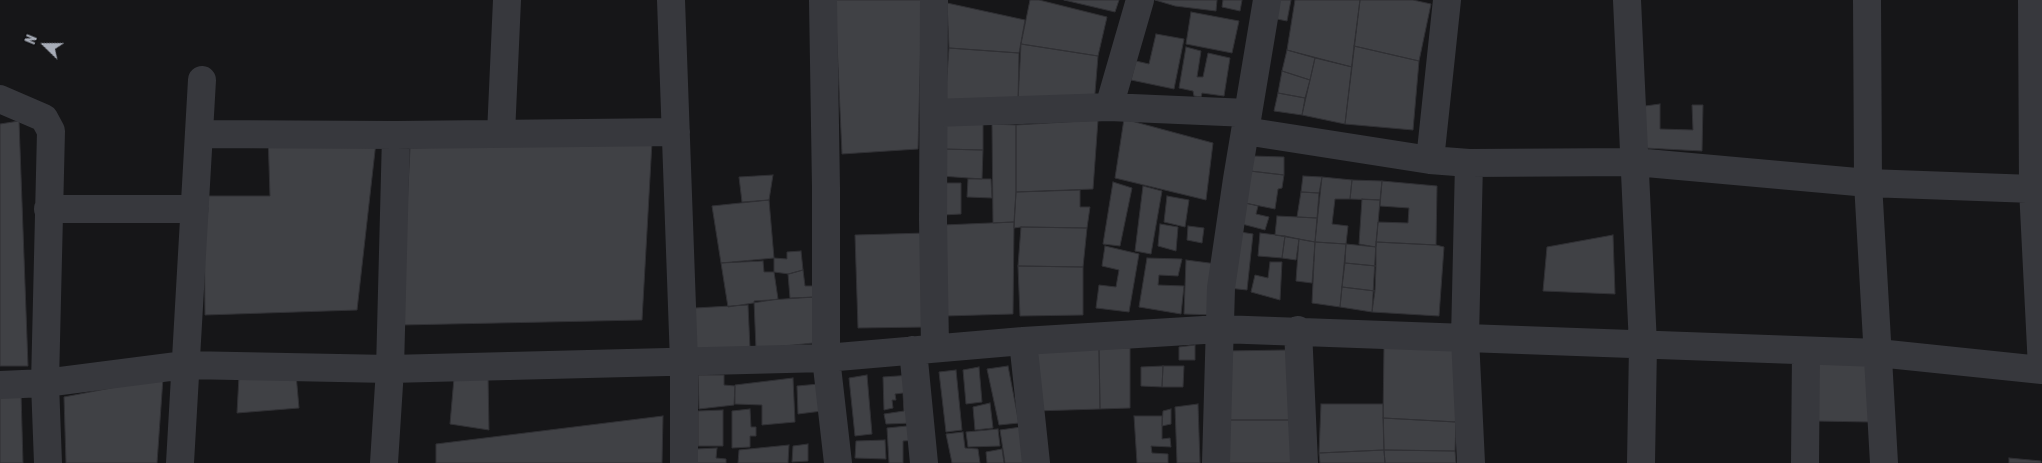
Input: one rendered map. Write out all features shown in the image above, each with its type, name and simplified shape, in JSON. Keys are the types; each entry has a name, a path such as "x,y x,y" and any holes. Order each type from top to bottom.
{"street":[{"path":"501,134 507,0"},
{"path":"671,0 684,362 684,463"},
{"path":"823,0 826,358 838,463"},
{"path":"924,463 924,349 934,113 934,0"},
{"path":"1109,107 1140,0"},
{"path":"1216,463 1221,288 1267,0"},
{"path":"1430,160 1447,0"},
{"path":"1627,0 1643,345 1641,463"},
{"path":"1867,0 1868,183 1884,463"},
{"path":"0,385 46,383 185,364 390,369 826,358 1024,341 1220,329 1298,330 1878,353 2042,369 2033,190 2032,0"},
{"path":"180,463 202,80"},
{"path":"0,99 44,118 49,124 51,131 46,383 48,463"},
{"path":"934,113 1109,107 1246,122 1430,160 1469,162 1635,162 1868,183 2033,190"},
{"path":"199,134 396,135 676,132"},
{"path":"384,463 390,369 396,135"},
{"path":"1469,162 1465,338 1471,463"},
{"path":"48,209 195,209"},
{"path":"1298,330 1304,463"},
{"path":"1024,341 1036,463"},
{"path":"1805,463 1806,351"}],"building":[{"path":"835,0 922,0 918,149 842,154"},
{"path":"1030,0 1039,0 1107,17 1098,56 1021,44"},
{"path":"1064,0 1119,0 1115,12"},
{"path":"1155,0 1217,0 1216,11 1175,6"},
{"path":"1223,0 1242,0 1240,11 1222,7"},
{"path":"1274,0 1291,0 1287,21 1272,18"},
{"path":"1295,0 1360,0 1352,67 1287,50"},
{"path":"1360,0 1413,0 1431,4 1419,61 1354,46"},
{"path":"947,3 1025,20 1019,53 949,48"},
{"path":"1191,12 1239,21 1232,53 1186,44"},
{"path":"1156,34 1184,39 1174,89 1131,80 1136,61 1149,64"},
{"path":"1021,44 1098,56 1094,105 1018,101"},
{"path":"1354,46 1419,61 1413,130 1345,124"},
{"path":"1186,47 1201,51 1197,77 1203,77 1208,53 1230,58 1224,96 1202,93 1201,97 1194,96 1193,91 1179,88"},
{"path":"949,48 1019,53 1018,101 945,103"},
{"path":"1287,50 1315,58 1310,80 1282,71"},
{"path":"1315,58 1352,67 1345,124 1302,115"},
{"path":"1282,71 1310,80 1305,98 1278,93"},
{"path":"1278,93 1305,98 1302,115 1274,111"},
{"path":"1660,104 1660,129 1693,130 1692,105 1703,105 1702,151 1645,148 1645,106"},
{"path":"1124,119 1213,143 1206,200 1115,178"},
{"path":"1098,120 1093,189 1016,192 1016,125"},
{"path":"19,121 28,366 0,366 0,124"},
{"path":"983,122 983,150 942,149 943,123"},
{"path":"992,124 1016,125 1014,222 993,223"},
{"path":"268,134 376,142 357,310 205,315 204,196 270,196"},
{"path":"652,142 642,320 401,325 410,148"},
{"path":"942,149 983,150 982,179 941,176"},
{"path":"1253,156 1284,157 1284,175 1250,171"},
{"path":"1250,171 1284,175 1282,188 1278,189 1275,209 1245,203"},
{"path":"773,175 769,200 742,202 739,177"},
{"path":"1303,176 1322,177 1319,193 1301,192"},
{"path":"1322,177 1352,180 1350,199 1335,199 1332,224 1348,226 1346,244 1315,242"},
{"path":"968,179 991,179 992,198 967,197"},
{"path":"1352,180 1382,181 1380,200 1350,199"},
{"path":"1382,181 1437,186 1436,245 1376,242 1378,222 1408,223 1409,208 1380,206"},
{"path":"1113,182 1132,188 1120,246 1103,244"},
{"path":"943,183 961,183 961,214 943,215"},
{"path":"1143,186 1162,191 1151,254 1135,251"},
{"path":"1080,190 1080,207 1090,207 1087,228 1014,228 1016,192"},
{"path":"1301,192 1319,193 1317,218 1297,217"},
{"path":"1167,196 1189,200 1185,227 1164,222"},
{"path":"1362,199 1380,200 1376,247 1359,244"},
{"path":"769,200 774,258 721,263 712,206"},
{"path":"1245,203 1258,206 1256,214 1269,217 1265,230 1242,224"},
{"path":"1277,216 1317,218 1315,242 1275,235"},
{"path":"1014,222 1013,314 945,316 943,225"},
{"path":"1160,224 1178,227 1176,251 1158,246"},
{"path":"1188,226 1204,228 1202,243 1187,240"},
{"path":"1021,227 1087,228 1083,267 1018,266"},
{"path":"1234,231 1253,234 1247,290 1228,288"},
{"path":"926,233 928,327 858,328 855,235"},
{"path":"1260,233 1285,236 1282,258 1258,256"},
{"path":"1613,235 1615,294 1543,291 1547,247"},
{"path":"1285,236 1299,239 1296,260 1282,258"},
{"path":"1299,239 1315,242 1312,283 1296,281"},
{"path":"1315,242 1346,244 1340,307 1312,303"},
{"path":"1376,242 1444,247 1439,316 1372,312"},
{"path":"1346,244 1376,247 1376,266 1345,263"},
{"path":"1105,246 1139,254 1129,312 1096,308 1099,285 1116,287 1119,270 1102,266"},
{"path":"801,251 803,270 789,274 774,272 774,258 787,259 787,252"},
{"path":"1147,258 1182,259 1178,276 1159,275 1158,285 1184,286 1181,314 1139,307"},
{"path":"1186,260 1217,264 1215,315 1184,314"},
{"path":"763,261 764,272 774,272 778,299 728,307 721,263"},
{"path":"1270,262 1282,262 1280,300 1251,292 1255,275 1268,278"},
{"path":"1345,263 1376,266 1375,291 1342,287"},
{"path":"1018,266 1083,267 1083,315 1020,316"},
{"path":"803,270 805,286 813,286 815,297 790,298 788,274"},
{"path":"1342,287 1375,291 1372,312 1340,307"},
{"path":"815,297 813,343 756,349 754,301"},
{"path":"748,305 750,348 695,352 695,308"},
{"path":"1195,345 1195,360 1179,360 1179,347"},
{"path":"1384,347 1456,347 1456,422 1383,418"},
{"path":"1099,348 1100,409 1035,411 1036,351"},
{"path":"1099,348 1130,348 1130,408 1100,409"},
{"path":"1287,350 1289,420 1227,420 1224,351"},
{"path":"1817,355 1872,356 1870,422 1815,421"},
{"path":"1008,366 1019,423 999,425 987,369"},
{"path":"1163,366 1162,387 1141,386 1141,367"},
{"path":"1163,366 1184,366 1183,387 1162,387"},
{"path":"979,367 982,402 966,404 963,370"},
{"path":"956,370 962,430 946,432 939,372"},
{"path":"296,374 299,408 237,413 239,376"},
{"path":"488,375 489,430 450,424 454,378"},
{"path":"698,375 724,375 724,385 735,386 734,405 699,409"},
{"path":"867,375 872,434 855,436 849,378"},
{"path":"912,375 914,423 886,424 884,414 904,411 903,393 895,394 896,400 892,400 893,408 884,410 883,377"},
{"path":"163,378 157,463 66,463 64,397"},
{"path":"793,378 795,422 762,425 762,405 735,404 735,385"},
{"path":"819,384 822,411 798,414 797,386"},
{"path":"21,393 23,463 0,463 0,394"},
{"path":"990,403 993,428 975,430 973,407"},
{"path":"1198,404 1200,463 1177,463 1175,407"},
{"path":"1321,404 1383,404 1384,450 1319,453"},
{"path":"750,409 751,427 756,427 756,436 750,436 750,447 732,448 732,411"},
{"path":"1171,409 1171,424 1162,426 1163,411"},
{"path":"723,410 723,446 698,446 698,411"},
{"path":"663,416 662,463 436,463 436,444"},
{"path":"1134,416 1162,416 1162,439 1170,438 1171,447 1151,446 1152,453 1168,454 1168,463 1137,463"},
{"path":"1383,418 1456,422 1455,451 1384,450"},
{"path":"1227,420 1289,420 1292,463 1227,463"},
{"path":"917,425 918,440 903,441 903,463 889,463 887,428"},
{"path":"1021,427 1024,463 1005,463 1000,430"},
{"path":"998,429 1000,446 968,447 966,432"},
{"path":"963,432 965,448 978,449 980,463 952,463 946,434"},
{"path":"885,440 886,459 855,458 856,441"},
{"path":"808,444 808,461 792,462 793,446"},
{"path":"789,445 788,463 738,463 739,450"},
{"path":"717,448 716,458 726,459 726,463 696,463 696,449"},
{"path":"1002,449 1004,463 987,463 986,452"},
{"path":"1384,450 1385,463 1320,463 1319,453"},
{"path":"1384,450 1455,451 1456,463 1385,463"},
{"path":"2009,458 2041,461 2041,463 2009,463"}]}
